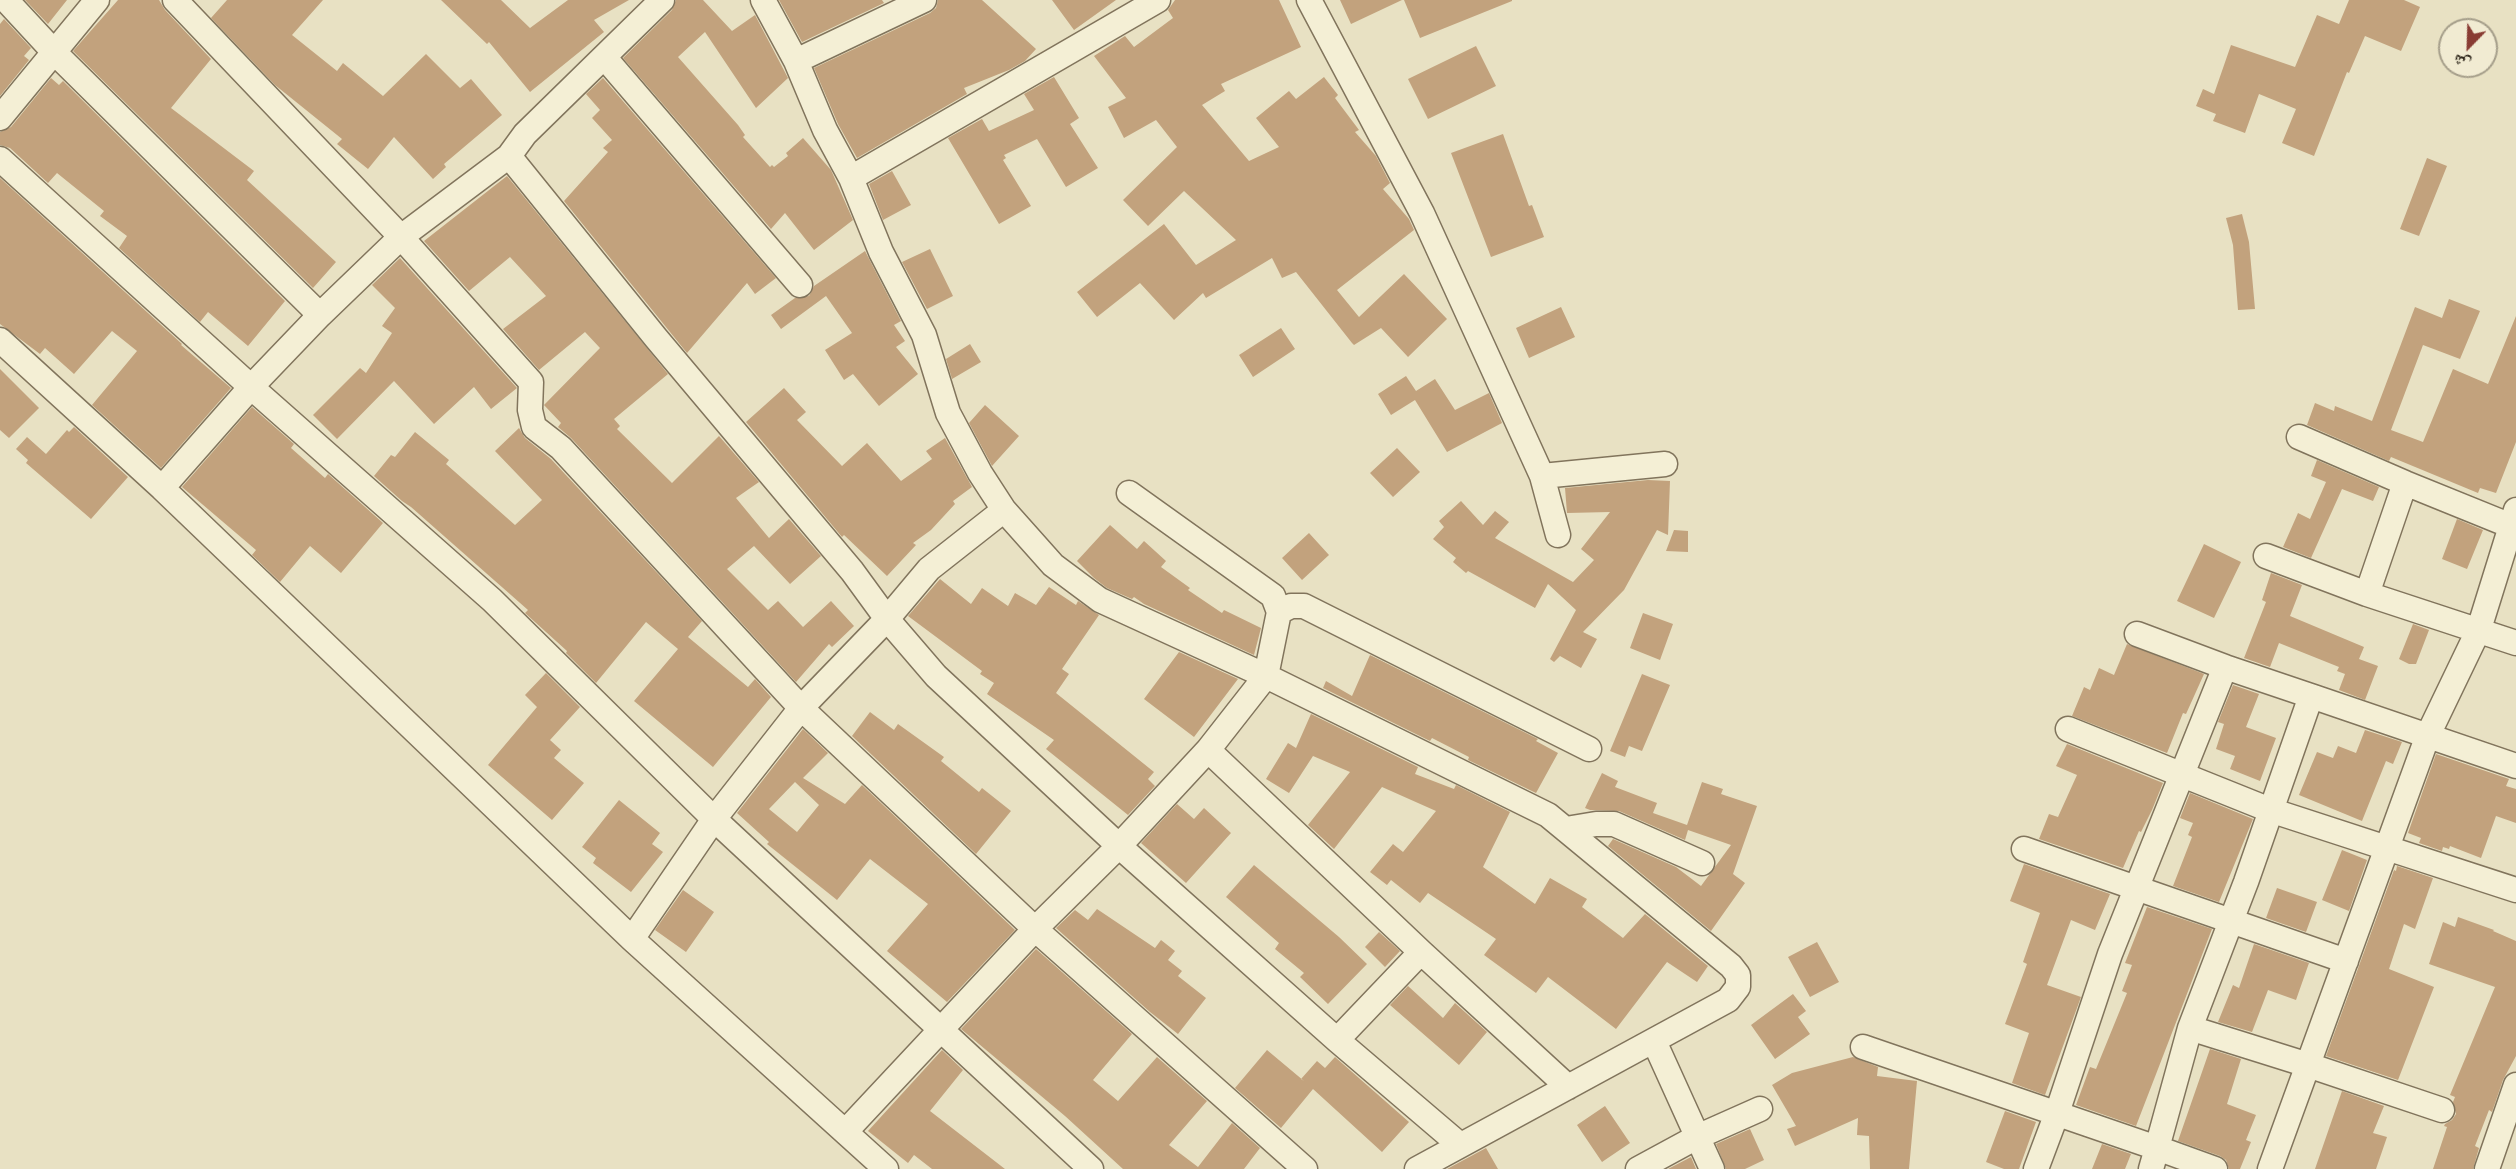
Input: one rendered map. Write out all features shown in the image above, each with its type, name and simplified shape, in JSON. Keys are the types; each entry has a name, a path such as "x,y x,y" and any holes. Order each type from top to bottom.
{"street":[{"path":"6,0 55,53 320,315"},
{"path":"0,118 98,0"},
{"path":"175,0 401,237 531,382 530,410 534,427 561,448 801,708 1035,929 1305,1169"},
{"path":"162,489 251,387 320,315 401,237 509,156 525,134 662,0"},
{"path":"763,0 796,61 825,130 851,178 881,252 924,335 948,413 980,473 1004,510 1053,565 1101,600 1266,676 1548,814 1731,966 1738,975 1738,987 1728,1000 1417,1169"},
{"path":"796,61 924,0"},
{"path":"851,178 1158,0"},
{"path":"1309,0 1422,213 1542,476 1558,535"},
{"path":"605,58 800,285"},
{"path":"509,156 656,338 839,555 887,619 936,676 1119,846 1337,1040 1460,1145"},
{"path":"0,159 251,387 492,600 714,819 1091,1169"},
{"path":"0,340 162,489 632,939 886,1169"},
{"path":"2270,1169 2428,735 2479,629 2514,522 2406,483 2299,437"},
{"path":"1542,476 1665,464"},
{"path":"2367,594 2406,483"},
{"path":"846,1131 1035,929 1119,846 1208,750 1266,676 1279,612 1273,596 1129,493"},
{"path":"632,939 714,819 801,708 887,619 929,569 1004,510"},
{"path":"2266,556 2367,594 2516,643"},
{"path":"1279,612 1291,606 1304,606 1589,749"},
{"path":"2137,634 2226,667 2516,766"},
{"path":"2036,1169 2110,954 2226,667"},
{"path":"2154,1158 2190,1028 2231,921 2311,696"},
{"path":"2068,729 2270,810 2516,890"},
{"path":"1208,750 1421,952 1568,1087"},
{"path":"1566,829 1614,824 1702,863"},
{"path":"2024,849 2346,960"},
{"path":"1337,1040 1421,952"},
{"path":"2190,1028 2442,1110"},
{"path":"1654,1041 1712,1169"},
{"path":"1863,1047 2057,1113 2154,1158 2215,1169"},
{"path":"2487,1169 2509,1128 2516,1085"},
{"path":"1638,1169 1697,1137 1760,1109"}],"building":[{"path":"25,0 67,0 48,24"},
{"path":"118,0 159,0 165,10 211,59 171,108 254,171 247,180 336,262 313,288 73,51"},
{"path":"227,0 323,0 292,35 337,71 343,63 383,96 426,54 460,88 471,79 502,115 444,164 446,167 433,179 394,137 368,169 337,144 342,139 275,85 211,18"},
{"path":"441,0 501,0 530,28 568,0 629,0 594,20 604,32 530,92 489,42 487,44"},
{"path":"676,0 703,0 732,31 755,15 788,78 756,108 705,32 678,57 738,125 745,135 743,137 770,167 772,165 774,167 788,156 786,153 803,138 831,170 853,220 814,250 785,213 771,229 623,58 672,10"},
{"path":"779,0 882,0 884,3 802,42"},
{"path":"938,0 982,0 1036,49 1025,61 964,88 967,94 857,158 838,124 814,68 930,13 936,8"},
{"path":"1052,0 1116,0 1074,30"},
{"path":"1175,0 1279,0 1301,47 1221,84 1225,91 1202,105 1249,161 1279,147 1256,118 1289,91 1296,99 1324,77 1338,95 1335,98 1359,130 1355,132 1376,156 1390,183 1383,189 1409,219 1414,230 1337,290 1359,317 1404,274 1447,319 1408,357 1381,328 1354,345 1296,272 1282,278 1272,258 1206,298 1203,293 1174,320 1140,283 1097,317 1077,292 1164,224 1196,265 1236,240 1184,191 1148,226 1123,200 1177,147 1156,120 1124,138 1108,107 1126,98 1094,56 1125,36 1134,47 1173,18 1168,10"},
{"path":"1340,0 1402,0 1351,24"},
{"path":"1404,0 1512,0 1512,1 1420,38"},
{"path":"2349,0 2404,0 2420,7 2401,51 2365,36 2349,73 2347,72 2314,156 2282,143 2296,109 2259,94 2245,133 2213,121 2216,114 2196,106 2203,89 2214,94 2231,45 2295,67 2317,15 2339,24"},
{"path":"4,19 31,48 24,56 29,60 0,96 0,24"},
{"path":"1476,46 1496,86 1428,119 1408,79"},
{"path":"1054,77 1079,118 1070,124 1098,168 1066,187 1037,139 1004,155 1006,158 1003,160 1031,206 999,224 948,138 982,119 989,131 1034,110 1024,94"},
{"path":"51,78 59,85 63,81 285,301 248,346 208,312 200,322 119,248 127,236 100,216 104,211 57,173 48,183 10,148 0,145 0,132 11,127"},
{"path":"603,78 776,278 755,294 747,283 687,353 564,201 608,152 603,148 612,140 592,118 600,110 586,94"},
{"path":"1503,134 1529,206 1532,205 1544,237 1491,257 1451,153"},
{"path":"2427,158 2447,166 2419,236 2400,229"},
{"path":"892,171 911,205 883,220 869,184"},
{"path":"507,176 668,374 614,419 620,426 617,429 672,483 719,436 759,482 736,498 769,538 789,519 821,556 790,584 754,546 727,569 768,610 778,601 803,627 831,601 854,626 832,647 829,644 796,682 571,438 558,427 561,423 544,405 600,348 585,332 539,370 503,329 546,296 510,257 469,291 424,241"},
{"path":"0,178 181,345 231,388 161,468 92,405 137,351 112,331 74,374 45,348 40,354 0,324"},
{"path":"2242,214 2249,242 2255,309 2238,310 2233,245 2226,218"},
{"path":"930,249 953,296 927,309 902,262"},
{"path":"865,251 901,321 894,325 905,341 896,347 918,374 879,406 853,374 844,380 825,350 852,333 826,296 781,329 771,315 795,298 809,296 814,286"},
{"path":"400,258 517,388 491,409 474,387 434,424 394,381 337,439 313,415 360,368 366,373 392,333 382,326 395,308 372,285"},
{"path":"2449,299 2480,311 2460,359 2423,345 2391,430 2423,442 2453,369 2488,384 2516,316 2516,442 2496,493 2480,488 2478,493 2391,457 2389,461 2307,425 2315,403 2334,411 2335,406 2372,421 2415,307 2442,318"},
{"path":"1561,307 1575,337 1529,358 1516,328"},
{"path":"1281,328 1295,349 1253,377 1239,355"},
{"path":"970,344 981,362 952,379 946,359"},
{"path":"0,369 39,408 9,438 0,430"},
{"path":"1406,376 1416,391 1435,379 1455,410 1489,393 1502,423 1447,452 1415,400 1391,415 1378,394"},
{"path":"784,388 806,412 797,420 842,466 867,443 901,481 932,459 926,451 945,438 972,487 953,501 955,504 931,530 913,543 916,545 887,576 844,535 842,537 746,422"},
{"path":"985,405 1019,436 992,466 969,423"},
{"path":"252,407 294,444 291,448 325,478 328,474 383,523 341,573 310,546 280,582 252,555 256,550 182,487"},
{"path":"74,427 128,477 91,519 26,463 28,460 16,449 27,437 46,454 67,430 69,432"},
{"path":"519,428 525,438 551,459 702,621 688,637 748,687 755,679 771,697 713,767 634,701 678,649 646,622 596,683 566,653 567,651 525,613 528,610 374,476 391,455 395,457 415,432 449,460 446,464 515,525 542,500 495,451"},
{"path":"1397,448 1420,472 1393,497 1370,473"},
{"path":"2317,460 2379,487 2373,501 2342,489 2311,558 2283,547 2298,513 2310,519 2326,482 2311,476"},
{"path":"1648,480 1670,481 1668,535 1657,530 1624,590 1583,632 1597,639 1581,668 1560,656 1554,662 1550,659 1576,610 1548,584 1535,608 1468,571 1466,573 1453,562 1456,558 1433,539 1444,527 1439,521 1461,501 1483,525 1495,511 1509,522 1495,538 1573,582 1594,560 1581,549 1610,512 1567,513 1565,488"},
{"path":"2457,519 2483,530 2467,569 2442,559"},
{"path":"1110,525 1137,549 1144,541 1166,561 1161,567 1190,588 1188,590 1222,613 1224,610 1261,628 1254,655 1144,604 1134,597 1132,599 1107,588 1094,578 1077,561"},
{"path":"1674,530 1688,531 1688,552 1666,551"},
{"path":"1309,533 1329,555 1302,580 1282,558"},
{"path":"2204,544 2241,562 2214,618 2177,601"},
{"path":"2271,573 2302,585 2290,616 2364,647 2359,659 2378,666 2365,700 2339,690 2345,674 2337,671 2339,667 2279,643 2270,667 2244,658 2266,602 2262,600"},
{"path":"940,579 971,604 982,588 1008,606 1015,593 1036,605 1049,587 1076,605 1078,601 1099,615 1062,669 1069,674 1056,693 1154,772 1148,779 1155,786 1128,815 1046,749 1054,740 987,694 994,683 980,674 982,671 908,616"},
{"path":"1643,613 1673,624 1660,660 1630,648"},
{"path":"2413,624 2429,630 2416,664 2409,664 2399,659"},
{"path":"2127,644 2204,674 2186,714 2183,713 2167,753 2072,716 2084,687 2090,690 2099,668 2114,675"},
{"path":"1179,652 1238,679 1194,737 1144,699"},
{"path":"1370,655 1538,739 1536,741 1558,753 1536,793 1468,760 1469,757 1432,738 1430,741 1323,688 1326,681 1352,696"},
{"path":"546,673 580,707 550,740 561,750 554,758 584,783 552,820 488,765 537,707 525,695"},
{"path":"1642,674 1670,685 1642,751 1629,746 1625,757 1610,751"},
{"path":"2233,685 2259,694 2246,727 2276,738 2260,781 2230,769 2235,756 2216,749 2224,724 2218,722"},
{"path":"870,712 894,730 898,724 944,757 941,761 979,792 982,788 1011,811 976,854 852,736"},
{"path":"1311,714 1418,767 1415,774 1454,789 1456,785 1510,812 1483,867 1535,904 1550,878 1587,899 1582,907 1623,938 1645,914 1708,966 1697,982 1667,962 1616,1029 1548,977 1536,993 1484,955 1496,939 1428,893 1420,903 1391,880 1387,885 1370,872 1393,844 1403,852 1436,811 1382,787 1334,849 1308,825 1350,772 1313,756 1289,793 1266,779 1288,743 1296,748"},
{"path":"803,729 828,753 803,778 845,804 862,785 1015,930 947,1002 887,951 928,904 870,859 837,900 767,844 769,842 737,813","holes":["795,782 819,805 797,832 769,809"]},
{"path":"2365,730 2402,742 2393,764 2386,761 2362,821 2299,795 2317,752 2333,758 2338,746 2356,753"},
{"path":"2067,744 2163,783 2123,868 2039,839 2049,814 2058,817 2077,775 2056,766"},
{"path":"2436,754 2509,779 2506,786 2516,789 2516,823 2496,816 2481,858 2450,846 2449,849 2443,847 2442,851 2419,843 2421,838 2408,833"},
{"path":"1602,773 1618,781 1615,787 1657,803 1653,813 1687,825 1702,782 1723,789 1721,794 1757,806 1733,874 1745,883 1711,931 1608,846 1613,839 1676,867 1701,886 1731,845 1688,830 1685,840 1619,811 1585,808"},
{"path":"2190,793 2253,819 2219,902 2173,886 2192,837 2188,835 2193,823 2180,818"},
{"path":"619,800 660,833 652,844 663,852 631,892 593,863 596,858 582,847"},
{"path":"1177,804 1194,819 1204,808 1231,833 1186,883 1141,843"},
{"path":"2342,850 2367,860 2349,911 2322,900"},
{"path":"2024,864 2110,894 2095,930 2071,920 2047,985 2081,997 2045,1095 2012,1083 2029,1033 2005,1024 2027,964 2023,962 2040,913 2010,901"},
{"path":"1254,865 1339,937 1367,964 1328,1004 1300,977 1304,973 1275,949 1279,943 1226,897"},
{"path":"2397,866 2433,878 2415,929 2404,924 2389,969 2434,987 2398,1080 2326,1056"},
{"path":"2277,888 2317,902 2306,932 2266,918"},
{"path":"683,890 714,912 686,952 655,930"},
{"path":"2147,907 2212,929 2136,1126 2076,1105 2090,1067 2096,1069 2127,993 2122,991 2132,965 2125,963"},
{"path":"1097,909 1155,948 1161,940 1175,951 1168,960 1182,971 1178,976 1206,998 1178,1034 1056,928 1075,910 1088,920"},
{"path":"2458,917 2516,941 2516,1056 2503,1080 2492,1112 2489,1110 2475,1146 2479,1148 2473,1169 2433,1169 2447,1127 2444,1126 2456,1114 2453,1102 2455,1097 2450,1095 2495,987 2429,964 2443,922 2455,927"},
{"path":"1379,932 1400,951 1385,967 1365,947"},
{"path":"1817,942 1839,982 1810,997 1788,957"},
{"path":"2254,944 2309,963 2296,1000 2268,990 2252,1032 2218,1022 2233,985 2239,988"},
{"path":"1036,949 1132,1034 1093,1080 1118,1101 1157,1057 1207,1101 1169,1145 1198,1167 1232,1123 1260,1148 1244,1169 1123,1169 1065,1116 961,1029"},
{"path":"1408,986 1443,1018 1455,1003 1487,1032 1459,1065 1390,1005"},
{"path":"1793,994 1806,1011 1798,1017 1810,1034 1775,1059 1751,1025"},
{"path":"2210,1049 2241,1059 2227,1104 2256,1115 2246,1140 2251,1142 2240,1169 2229,1169 2226,1160 2220,1156 2178,1141"},
{"path":"942,1050 963,1070 930,1111 1005,1169 932,1169 914,1155 908,1163 868,1131"},
{"path":"1267,1050 1301,1079 1317,1061 1325,1068 1335,1057 1409,1122 1382,1152 1313,1089 1281,1128 1235,1088"},
{"path":"1853,1057 1878,1067 1877,1076 1917,1081 1909,1169 1870,1169 1869,1136 1857,1135 1858,1118 1795,1146 1787,1129 1796,1126 1772,1085 1792,1073"},
{"path":"2342,1091 2384,1106 2373,1133 2387,1137 2376,1169 2315,1169"},
{"path":"1605,1106 1630,1143 1602,1162 1577,1125"},
{"path":"2005,1111 2036,1122 2019,1169 2004,1169 1986,1162"},
{"path":"1750,1129 1764,1160 1745,1169 1726,1169 1716,1144"},
{"path":"2102,1144 2131,1154 2125,1169 2092,1169"},
{"path":"1486,1148 1498,1169 1447,1169"},
{"path":"1691,1157 1696,1169 1668,1169"}]}
